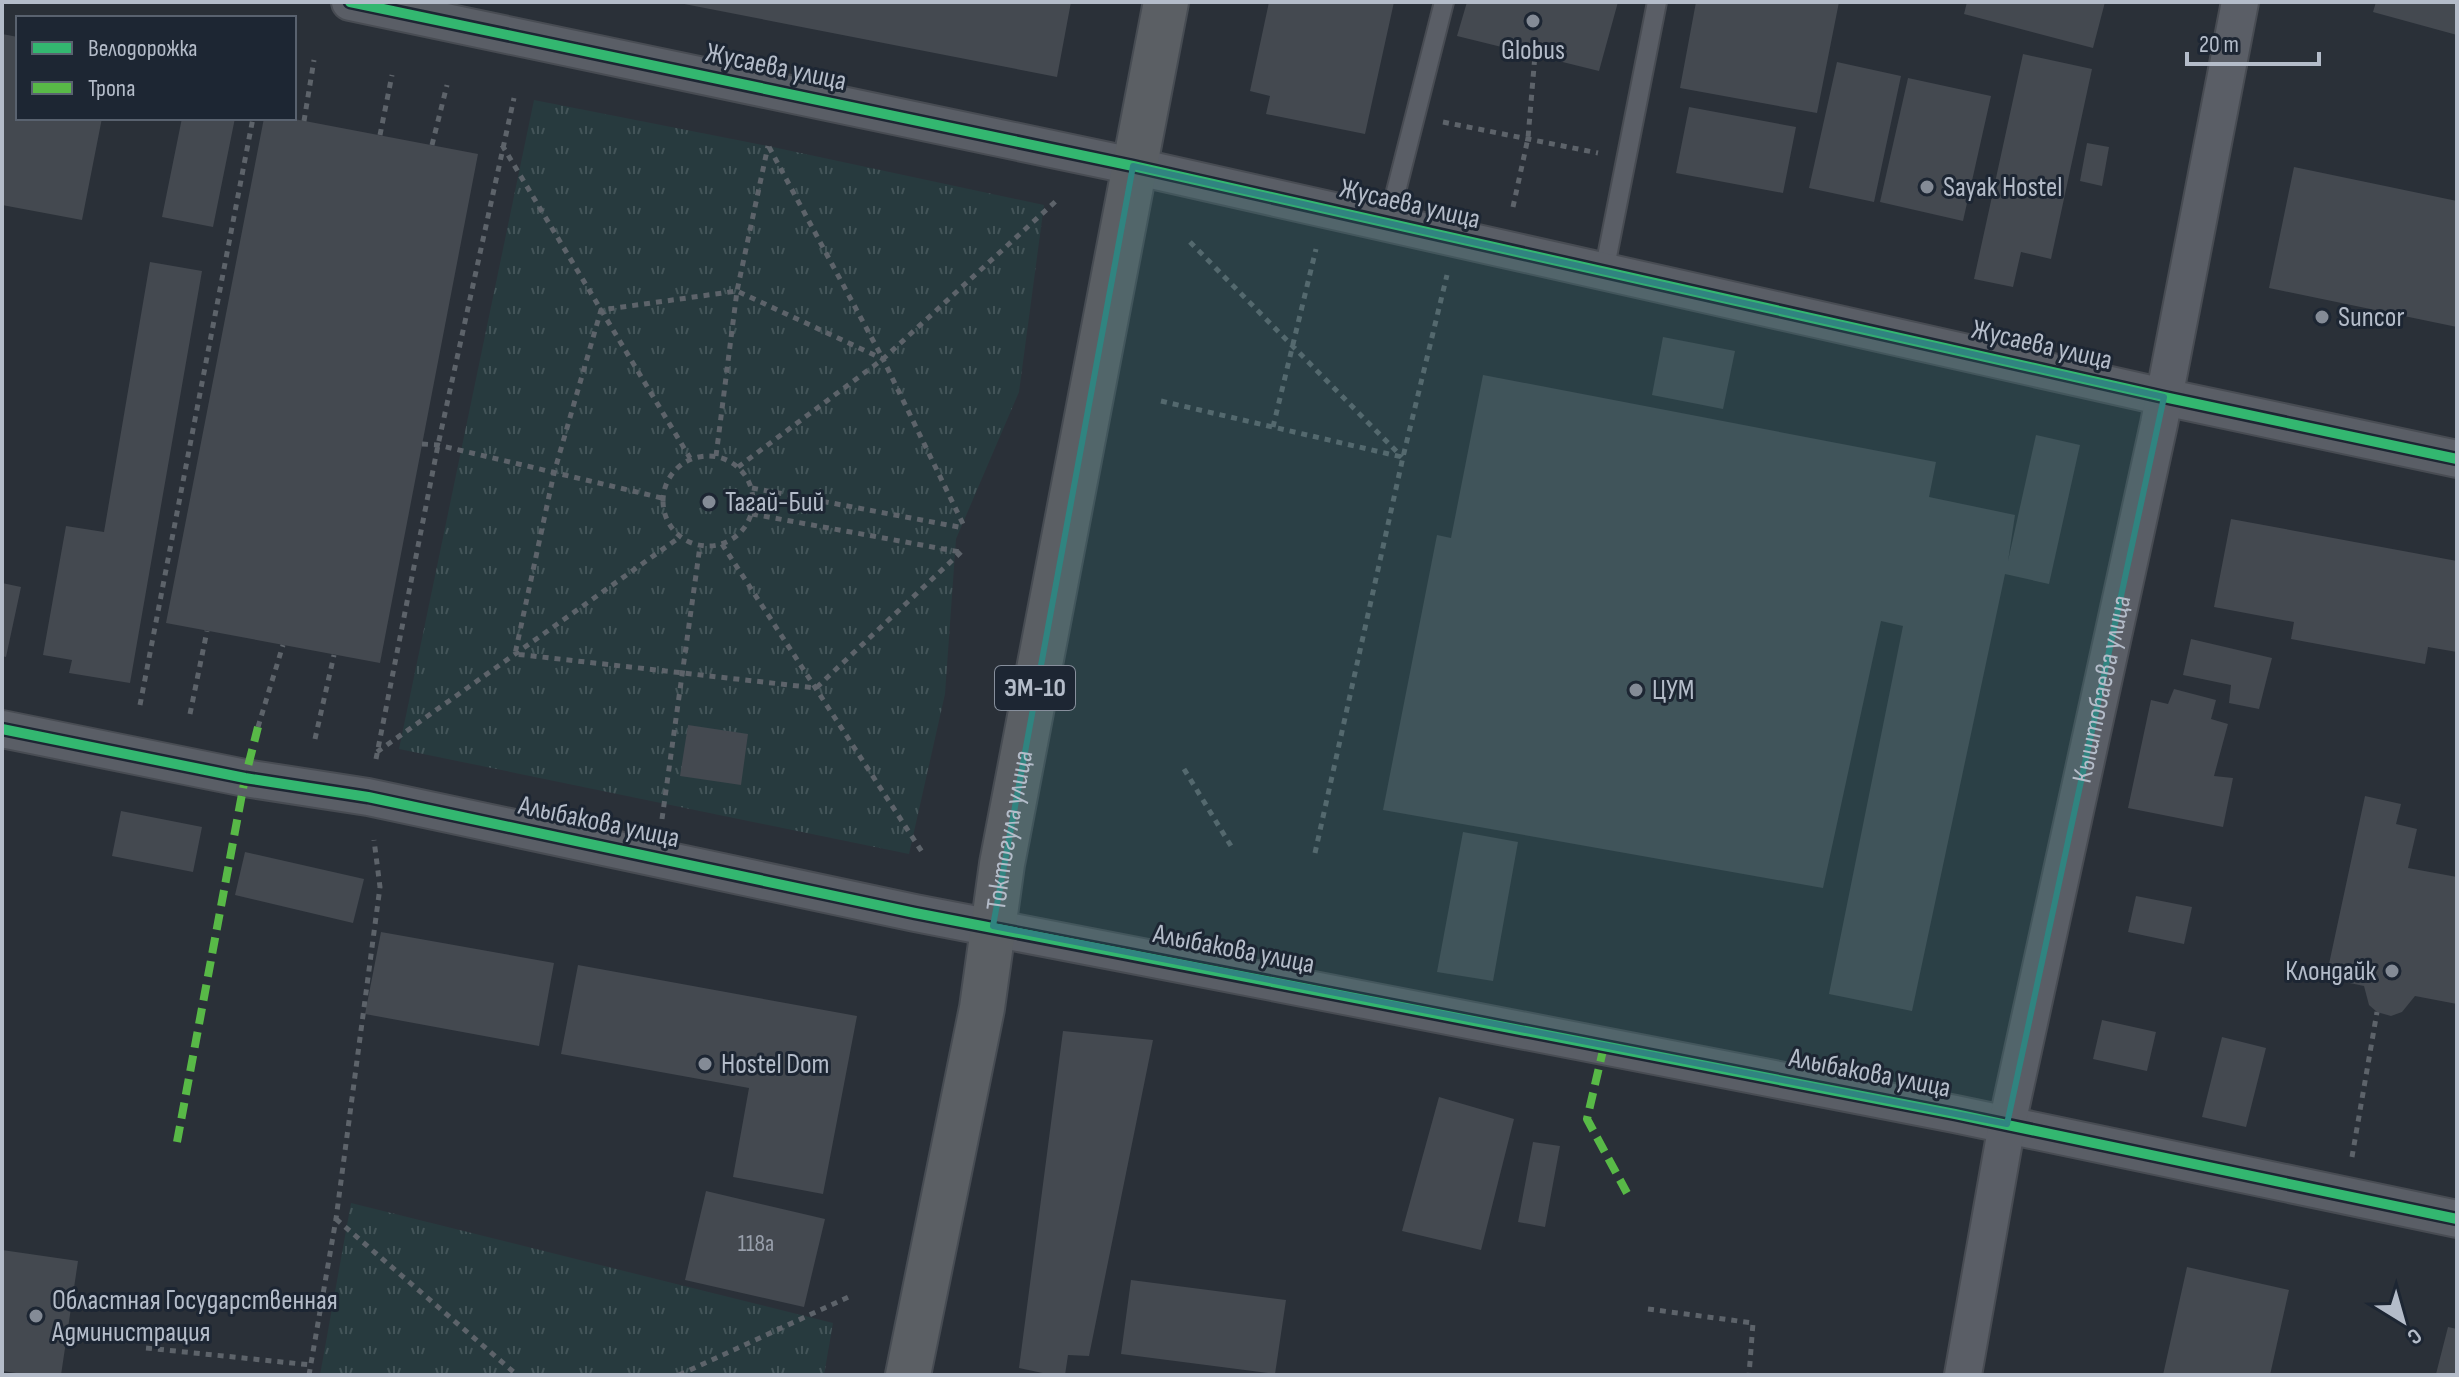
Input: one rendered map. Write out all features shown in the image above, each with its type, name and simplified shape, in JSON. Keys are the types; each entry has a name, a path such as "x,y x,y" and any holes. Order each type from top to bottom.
{"highway":[{"name":"Токтогула улица","path":"908,1375 982,1008 1002,864 1166,2"}],"street":[{"name":"Жусаева улица","path":"350,2 1133,166 2164,397 2457,459"},
{"name":"Кыштобаева улица","path":"1963,1375 2007,1124 2164,397 2240,2"},
{"name":"Алыбакова улица","path":"2,729 245,778 368,797 993,926 2007,1124 2457,1219"}],"lane":[{"path":"1388,223 1444,2"},
{"path":"1604,272 1657,2"}],"path":[{"path":"1513,207 1528,138 1535,55"},
{"path":"304,121 314,60"},
{"path":"380,135 392,75"},
{"path":"432,145 447,85"},
{"path":"309,1375 336,1219 380,887 368,797 438,445 514,98"},
{"path":"1415,116 1626,159"},
{"path":"140,705 253,120"},
{"path":"502,145 690,458"},
{"path":"716,456 737,291 768,146 883,359 965,528 752,488"},
{"path":"738,467 883,359 1056,201"},
{"path":"1190,242 1403,457"},
{"path":"1273,427 1318,244"},
{"path":"1315,853 1403,457 1448,274"},
{"path":"601,310 737,291 883,359"},
{"path":"515,654 554,473 601,310"},
{"path":"1161,401 1403,457"},
{"path":"422,444 438,445 662,498"},
{"path":"716,456 738,467 752,488 752,514 741,533 722,544 700,546 680,537 666,520 662,498 670,474 690,458 716,456"},
{"path":"515,654 816,688 961,552 752,514"},
{"path":"377,753 680,537"},
{"path":"722,544 922,852"},
{"path":"657,858 700,546"},
{"path":"190,714 207,631"},
{"path":"258,727 283,645"},
{"path":"315,739 334,655"},
{"path":"1184,769 1231,846"},
{"path":"2345,1196 2377,1012"},
{"path":"336,1219 517,1375"},
{"path":"679,1375 853,1295"},
{"path":"1648,1309 1753,1323 1749,1375"},
{"path":"146,1348 311,1365"}],"highlighted area":[{"path":"1133,166 2164,397 2007,1124 993,926"}],"green space":[{"path":"534,100 1044,205 1019,392 956,539 945,694 909,854 399,749"},
{"path":"351,1203 833,1323 824,1375 320,1375"}],"building":[{"path":"674,2 1071,2 1057,77"},
{"path":"1269,2 1394,2 1365,134 1266,114 1270,96 1250,91"},
{"path":"1467,2 1618,2 1599,71 1457,36"},
{"path":"1696,2 1839,2 1817,113 1680,88"},
{"path":"1967,2 2105,2 2093,48 1964,14"},
{"path":"2376,2 2457,2 2457,35 2373,12"},
{"path":"2,34 16,37 16,120 102,120 82,220 2,205"},
{"path":"2023,54 2092,69 2051,259 2021,252 2013,287 1974,279"},
{"path":"1837,62 1901,76 1874,202 1809,188"},
{"path":"1908,78 1991,96 1963,221 1880,202"},
{"path":"1689,107 1796,127 1783,193 1676,173"},
{"path":"296,119 478,154 380,663 166,623 264,120"},
{"path":"182,120 235,120 213,227 162,217"},
{"path":"2087,143 2109,147 2102,186 2080,181"},
{"path":"2294,167 2457,201 2457,327 2269,288"},
{"path":"150,262 202,271 130,683 69,673 72,660 43,655 66,526 104,532"},
{"path":"1663,337 1735,351 1723,409 1652,395"},
{"name":"ЦУМ","path":"1483,375 1936,462 1929,497 2015,515 2008,561 2036,435 2080,445 2049,584 2005,574 1912,1011 1829,994 1903,626 1881,621 1823,888 1383,810 1437,535 1451,538"},
{"path":"2231,519 2457,561 2457,652 2428,647 2425,664 2291,639 2294,622 2214,607"},
{"path":"2,583 21,587 6,657 2,656"},
{"path":"2191,639 2272,658 2259,709 2229,703 2231,685 2183,675"},
{"path":"2174,689 2216,700 2211,719 2228,724 2214,776 2233,778 2223,827 2128,808 2151,700 2168,704"},
{"path":"688,725 748,734 741,785 680,776"},
{"path":"2365,796 2401,804 2396,824 2417,829 2408,868 2457,877 2457,1004 2415,996 2402,1012 2391,1016 2377,1012 2369,1005 2364,986 2326,978"},
{"path":"121,811 202,827 193,872 112,856"},
{"path":"1463,832 1518,842 1493,981 1437,972"},
{"path":"245,852 364,879 353,923 235,895"},
{"path":"2136,896 2192,907 2184,944 2128,932"},
{"path":"381,932 554,963 539,1046 365,1014"},
{"path":"578,965 857,1016 823,1194 733,1177 749,1088 561,1054"},
{"path":"2102,1020 2156,1032 2147,1071 2093,1059"},
{"path":"1063,1031 1153,1040 1089,1356 1068,1355 1065,1375 1052,1375 1019,1368"},
{"path":"2222,1037 2266,1048 2246,1127 2202,1117"},
{"path":"1439,1097 1514,1119 1481,1250 1402,1231"},
{"path":"1533,1142 1560,1146 1545,1227 1518,1222"},
{"path":"706,1191 825,1219 804,1307 685,1280"},
{"name":"Областная Государственная Администрация","path":"2,1250 78,1261 61,1375 2,1371"},
{"path":"2187,1267 2289,1290 2270,1375 2163,1375"},
{"path":"1131,1280 1286,1300 1275,1374 1121,1354"},
{"path":"2448,1327 2457,1329 2457,1375 2436,1374"}],"marked path":[{"path":"177,1142 245,778 258,727"},
{"path":"1604,1046 1587,1119 1627,1193"}],"cycle path":[{"path":"350,2 1133,166 2164,397 2457,459"},
{"path":"2,729 245,778 368,797 915,913 1955,1114 2457,1219"}],"place":[{"name":"Globus","path":"1533,21"},
{"name":"Sayak Hostel","path":"1927,187"},
{"name":"Suncor","path":"2322,317"},
{"name":"Тагай-Бий","path":"709,502"},
{"name":"ЦУМ","path":"1636,690"},
{"name":"Клондайк","path":"2392,971"},
{"name":"Hostel Dom","path":"705,1064"},
{"name":"Областная Государственная Администрация","path":"36,1316"}]}
